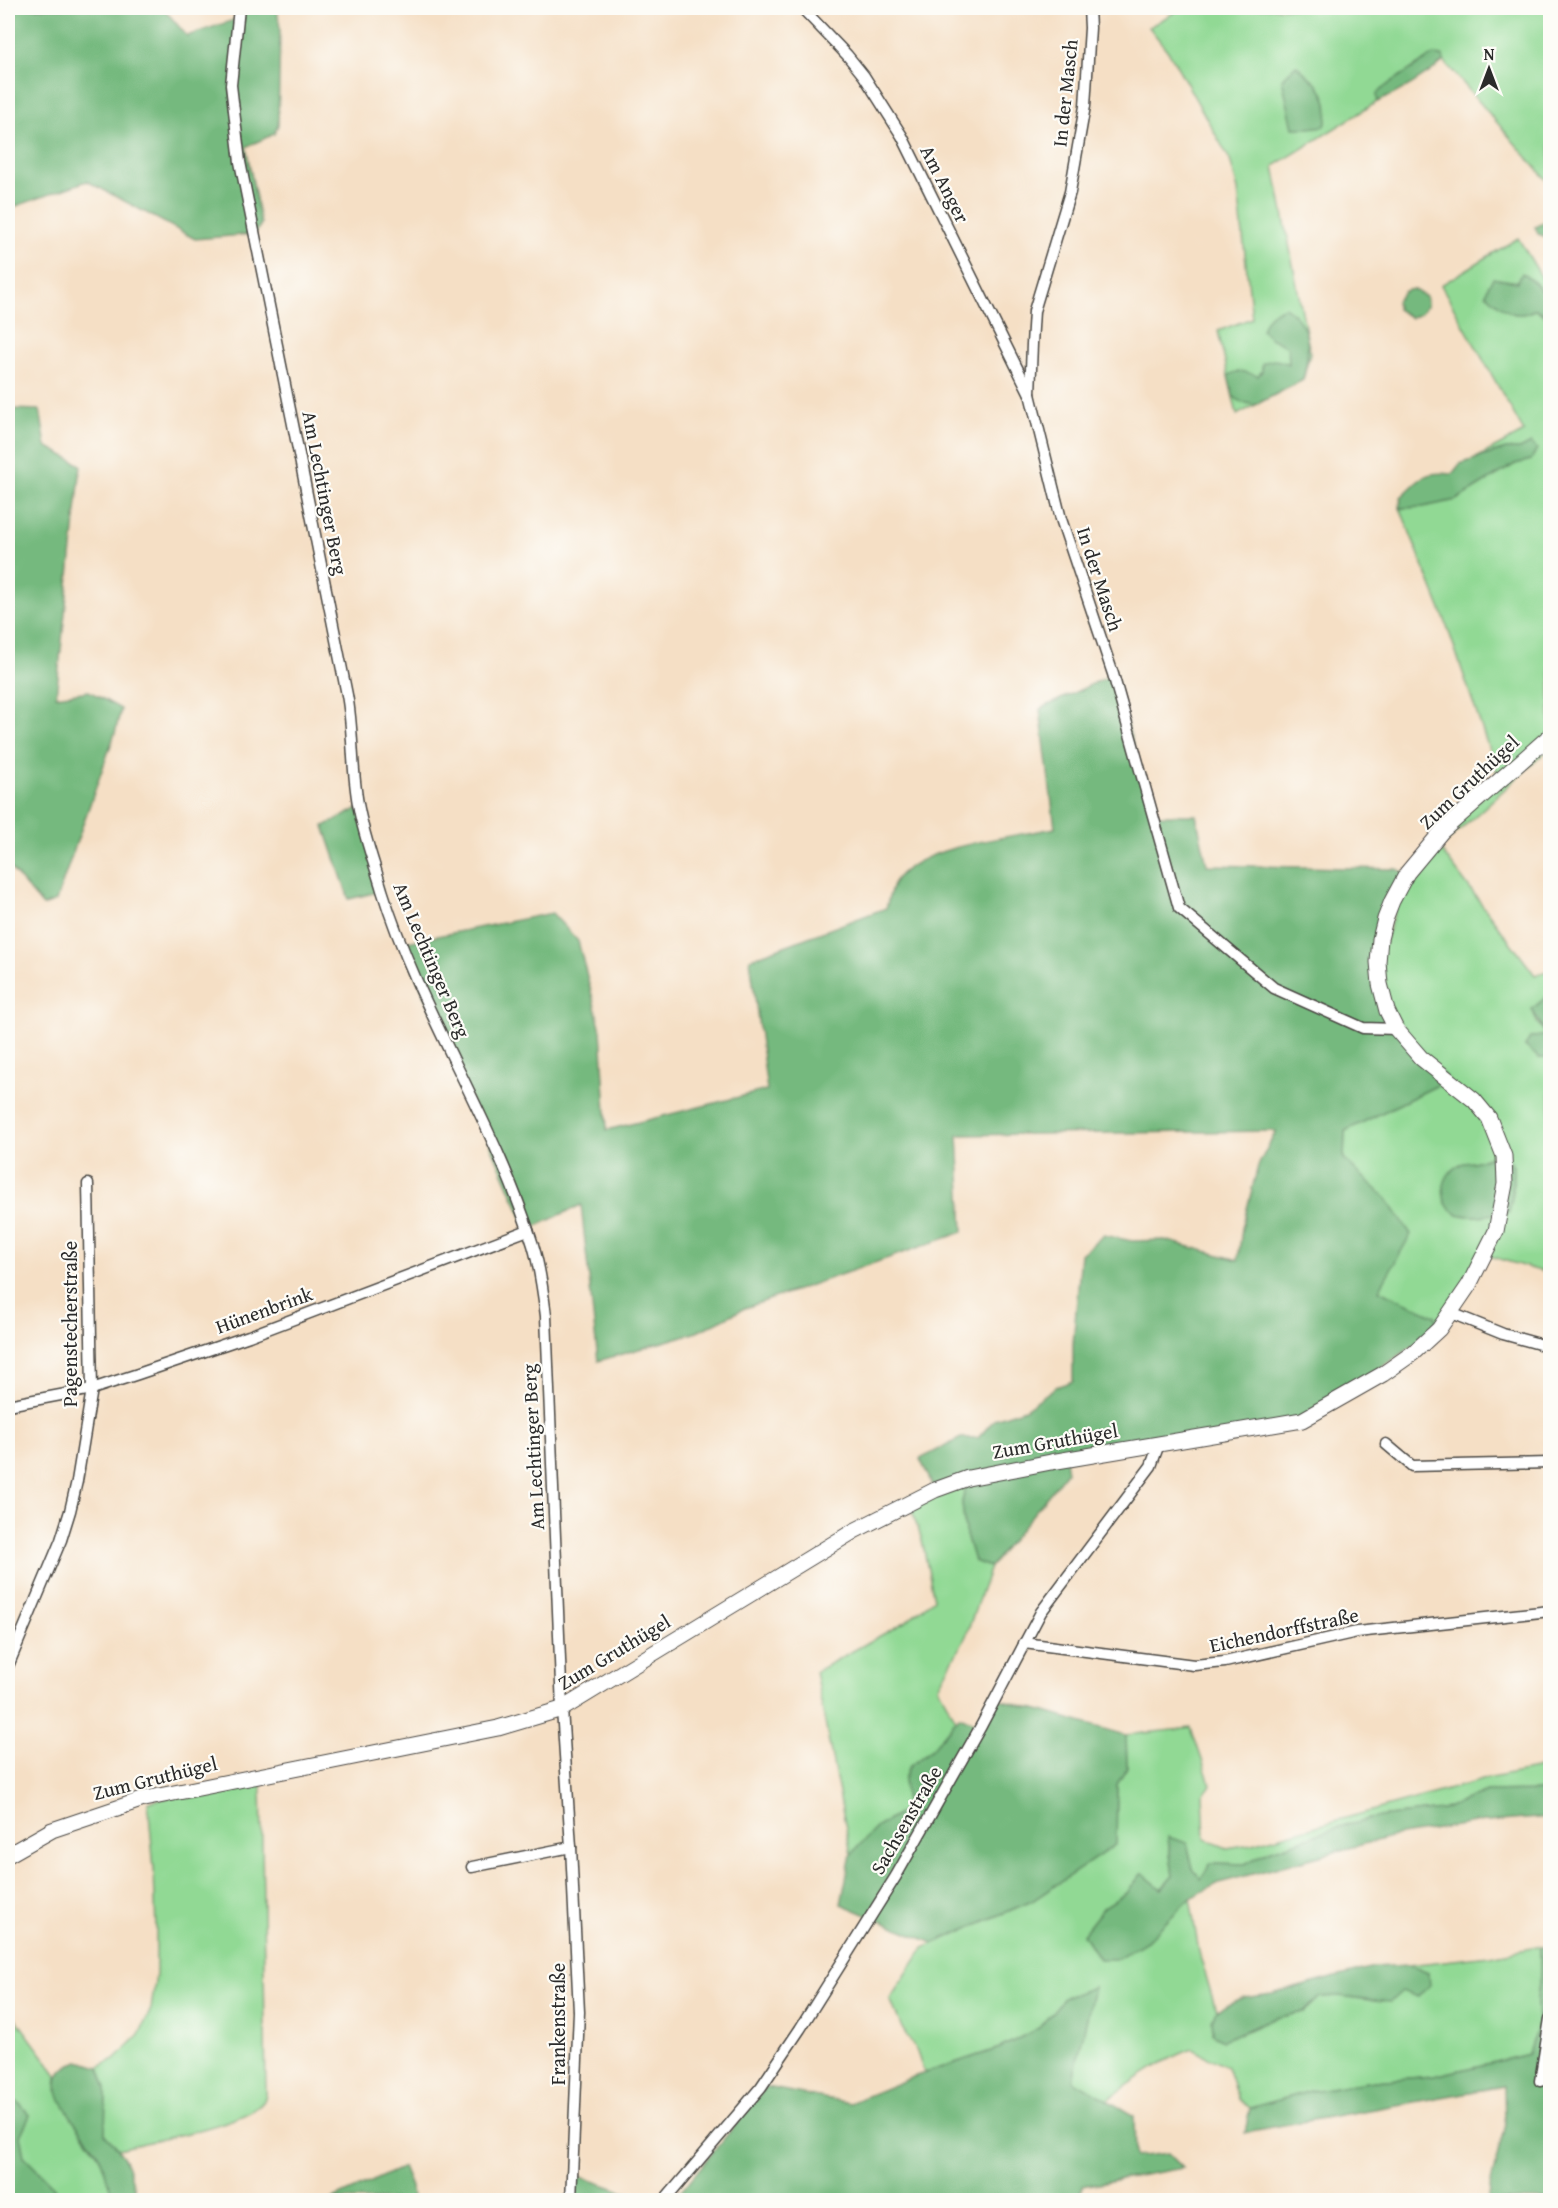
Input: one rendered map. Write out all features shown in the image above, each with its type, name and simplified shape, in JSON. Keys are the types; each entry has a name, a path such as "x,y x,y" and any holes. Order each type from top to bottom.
{"street":[{"name":"Am Lechtinger Berg","path":"239,8 231,85 239,155 350,714 359,808 382,891 396,930 421,989 485,1124 528,1230 537,1260 546,1316 562,1709"},
{"name":"Am Anger","path":"802,8 840,47 864,76 902,136 1030,394"},
{"name":"In der Masch","path":"1089,8 1090,28 1085,106 1070,192 1034,310 1030,394 1061,519 1113,674 1179,908 1274,988 1363,1028 1396,1029"},
{"name":"Zum Gruthügel","path":"8,1855 52,1830 144,1799 498,1728 562,1709 854,1531 935,1490 968,1478 1302,1420 1383,1374 1439,1329 1486,1255 1496,1231 1503,1200 1504,1156 1489,1118 1474,1100 1421,1058 1396,1029 1387,1011 1382,993 1378,962 1380,939 1392,901 1407,873 1442,831 1551,736"},
{"name":"Pagenstecherstraße","path":"8,1666 48,1572 70,1511 92,1389 88,1184"},
{"name":"Hünenbrink","path":"8,1405 92,1389 249,1336 528,1230"},
{"path":"1451,1313 1503,1334 1551,1347"},
{"name":"Sachsenstraße","path":"665,2200 761,2087 822,1996 896,1876 981,1726 1041,1612 1151,1466 1160,1444"},
{"path":"1386,1444 1412,1466 1551,1463"},
{"name":"Eichendorffstraße","path":"1024,1643 1194,1665 1225,1662 1357,1632 1551,1611"},
{"name":"Frankenstraße","path":"562,1709 572,1847 579,2012 571,2200"},
{"path":"472,1867 572,1847"},
{"path":"1545,2079 1551,2019"}],"green space":[{"path":"8,8 163,8 187,36 237,19 239,8 277,8 280,28 278,125 274,134 246,147 261,224 255,234 195,239 87,181 8,209"},
{"path":"1182,8 1550,8 1550,184 1444,61 1412,84 1377,102 1274,166 1310,353 1303,380 1237,415 1218,331 1252,318 1238,190 1230,160 1170,54 1149,27"},
{"path":"1433,55 1443,56 1444,61 1412,84 1377,102 1377,93"},
{"path":"1296,65 1322,91 1328,106 1325,126 1293,128 1282,79"},
{"path":"1550,218 1550,235 1546,237 1538,234 1535,227"},
{"path":"1518,238 1550,291 1542,291 1534,282 1507,281 1486,294 1502,302 1535,310 1550,321 1550,748 1440,849 1535,975 1550,970 1550,994 1532,1009 1546,1035 1539,1058 1550,1058 1550,1274 1486,1255 1439,1329 1435,1316 1379,1290 1344,1159 1345,1131 1448,1080 1396,1029 1378,962 1407,873 1499,779 1445,620 1400,508 1423,507 1456,500 1515,464 1531,460 1530,444 1520,449 1506,449 1476,458 1524,432 1441,285","holes":["1491,1156 1479,1216 1458,1214 1450,1208 1460,1164"]},
{"path":"1522,273 1542,291 1550,291 1550,321 1544,313 1536,309 1521,314 1509,312 1486,294 1493,278 1517,282"},
{"path":"1413,289 1426,297 1427,305 1420,314 1411,318 1397,309 1396,301 1405,291"},
{"path":"1285,307 1301,323 1305,331 1308,349 1303,380 1255,405 1241,402 1233,396 1228,376 1239,371 1258,376 1262,371 1262,364 1272,360 1289,364 1288,347 1270,338 1262,330 1270,316"},
{"path":"8,409 40,410 46,446 81,465 56,696 89,691 121,709 115,733 56,901 43,906 8,865"},
{"path":"1531,443 1537,449 1531,460 1515,464 1456,500 1423,507 1400,508 1401,497 1423,477 1435,473 1452,474 1460,464 1506,449 1520,449"},
{"path":"1113,674 1153,815 1196,815 1207,865 1396,869 1407,873 1380,939 1387,1011 1448,1080 1345,1131 1344,1159 1387,1199 1411,1234 1379,1290 1435,1316 1439,1329 1302,1420 1065,1460 1067,1472 990,1567 974,1561 965,1531 962,1502 968,1479 935,1490 920,1459 961,1438 978,1438 995,1419 1025,1409 1056,1387 1073,1381 1073,1344 1081,1254 1104,1235 1132,1241 1165,1240 1238,1260 1242,1228 1258,1166 1276,1131 958,1135 963,1232 745,1308 697,1332 598,1361 581,1205 528,1230 402,943 552,913 578,941 601,1030 607,1130 767,1090 750,959 886,908 897,878 911,866 928,857 971,844 1055,828 1040,709"},
{"path":"359,808 382,891 349,899 324,826"},
{"path":"1550,994 1550,1058 1539,1058 1525,1046 1530,1038 1546,1035 1532,1009"},
{"path":"1491,1156 1504,1156 1513,1166 1513,1192 1509,1212 1470,1216 1451,1210 1444,1197 1448,1175 1461,1164"},
{"path":"968,1478 962,1502 965,1531 974,1561 990,1567 966,1636 938,1687 956,1720 933,1748 909,1767 904,1779 906,1810 877,1827 851,1854 815,1672 905,1622 934,1599 922,1540 909,1502"},
{"path":"996,1698 1126,1735 1127,1768 1117,1784 1116,1844 1032,1901 933,1943 841,1904 851,1854 877,1827 906,1810 904,1779 909,1767 933,1748 960,1716 981,1726"},
{"path":"1191,1728 1211,1786 1203,1794 1205,1839 1227,1848 1252,1844 1486,1779 1550,1766 1550,1791 1487,1792 1442,1810 1379,1817 1348,1824 1269,1851 1245,1864 1210,1863 1201,1880 1193,1869 1187,1843 1168,1838 1173,1876 1161,1889 1142,1873 1128,1892 1104,1907 1083,1934 1099,1959 1147,1941 1190,1898 1199,1952 1216,2010 1212,2021 1240,2034 1275,2018 1304,2012 1320,1997 1340,1996 1369,2000 1402,1991 1428,1973 1408,1965 1490,1956 1542,1946 1537,2001 1538,2022 1530,2054 1434,2076 1374,2081 1311,2091 1250,2108 1238,2099 1227,2067 1193,2049 1159,2065 1107,2100 1072,2080 1094,1987 1064,1998 1039,2028 1000,2048 924,2073 917,2052 902,2028 890,1999 923,1948 1032,1901 1116,1844 1117,1784 1127,1768 1126,1735"},
{"path":"261,1778 265,2099 253,2110 238,2118 119,2149 105,2134 106,2088 99,2067 115,2059 139,2035 151,2009 156,1975 156,1930 154,1869 148,1802"},
{"path":"1550,1791 1550,1817 1475,1823 1394,1836 1219,1883 1190,1898 1147,1941 1118,1959 1099,1959 1083,1934 1104,1907 1128,1892 1142,1873 1161,1889 1173,1876 1168,1837 1187,1843 1193,1869 1201,1879 1210,1863 1245,1864 1269,1851 1348,1824 1379,1817 1442,1810 1487,1792"},
{"path":"1550,1945 1550,2200 1487,2200 1505,2123 1504,2086 1245,2132 1250,2108 1311,2091 1374,2081 1434,2076 1529,2054 1538,2022 1540,1951 1542,1946"},
{"path":"1408,1965 1428,1973 1429,1985 1418,1997 1402,1991 1390,2002 1340,1996 1320,1997 1304,2012 1275,2018 1223,2040 1213,2034 1212,2021 1216,2010 1244,1998 1272,1994 1374,1967"},
{"path":"1094,1987 1073,2080 1134,2116 1135,2157 1168,2153 1183,2168 1082,2186 1080,2200 674,2200 766,2087 850,2103 913,2077 1000,2048 1039,2028 1064,1998"},
{"path":"8,2008 57,2075 56,2090 72,2118 99,2156 109,2181 113,2200 62,2200 51,2184 24,2157 20,2136 30,2115 8,2096"},
{"path":"79,2061 99,2067 106,2088 105,2134 124,2157 138,2200 113,2200 99,2156 72,2118 58,2091 57,2079 64,2069"},
{"path":"8,2096 30,2115 20,2136 24,2157 51,2184 62,2200 8,2200"},
{"path":"403,2167 411,2187 412,2200 331,2200"},
{"path":"573,2174 648,2200 571,2200"}]}
